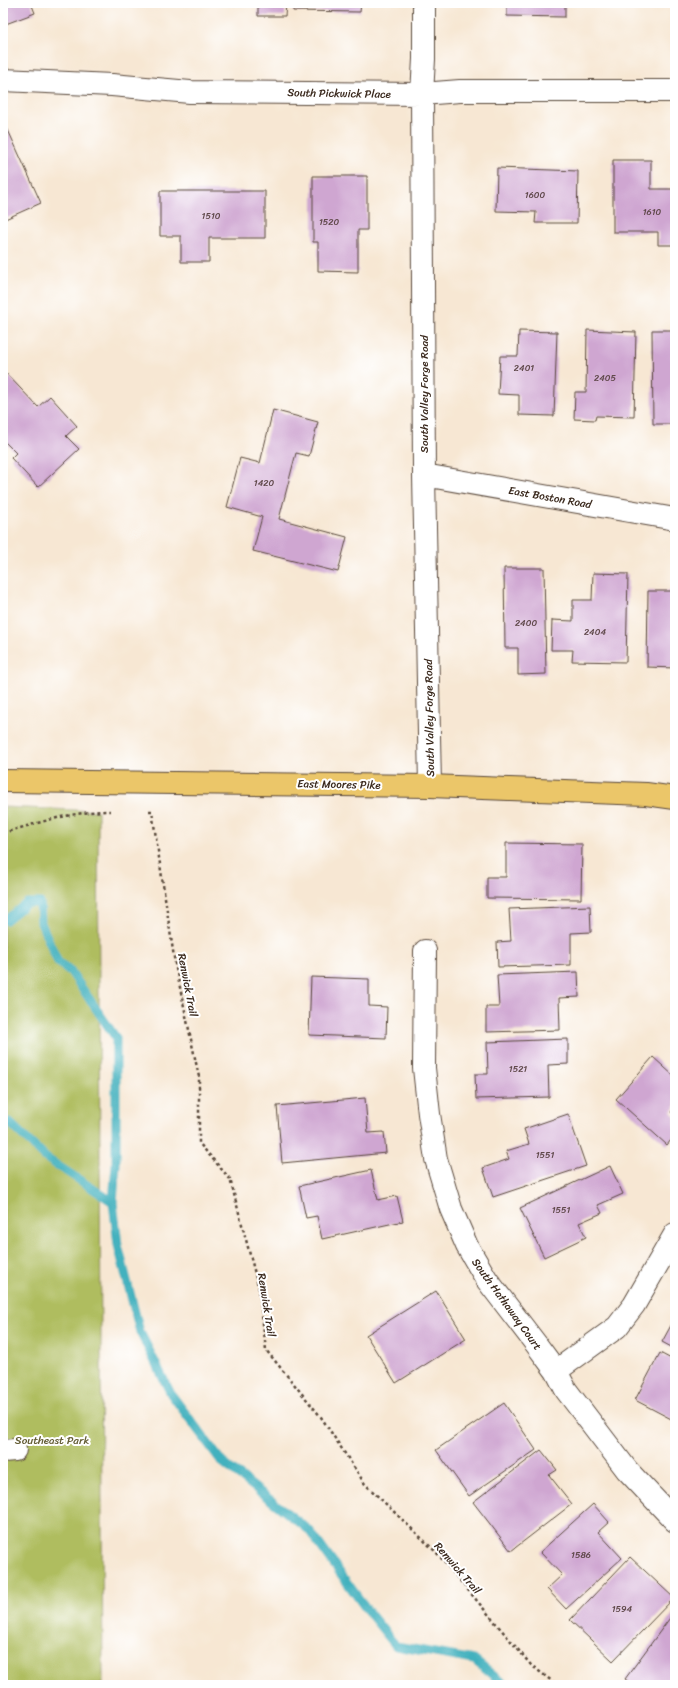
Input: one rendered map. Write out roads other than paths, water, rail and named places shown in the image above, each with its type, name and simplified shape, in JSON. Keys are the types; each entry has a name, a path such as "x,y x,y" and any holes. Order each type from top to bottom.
{"main road":[{"name":"East Moores Pike","path":"3,780 430,786 646,794 675,798"}],"street":[{"name":"South Valley Forge Road","path":"424,3 424,59 422,94 424,475 430,786"},
{"name":"South Pickwick Place","path":"3,80 105,85 190,92 422,94 460,91 675,91"},
{"name":"East Boston Road","path":"424,475 675,519"},
{"name":"South Hathaway Court","path":"425,951 424,1068 436,1159 451,1210 467,1246 487,1280 556,1371 566,1390 627,1470 675,1522"},
{"path":"556,1371 617,1327 634,1305 675,1234"}],"waterway":[{"path":"3,917 6,920 27,903 40,903 41,923 58,962 71,972 116,1038 116,1164 113,1202 118,1245 140,1332 171,1394 222,1462 309,1530 367,1610 396,1646 474,1660 505,1685"},
{"path":"3,1122 9,1122 46,1158 113,1202"}],"park label":[{"name":"Southeast Park","path":"52,1440"}]}
